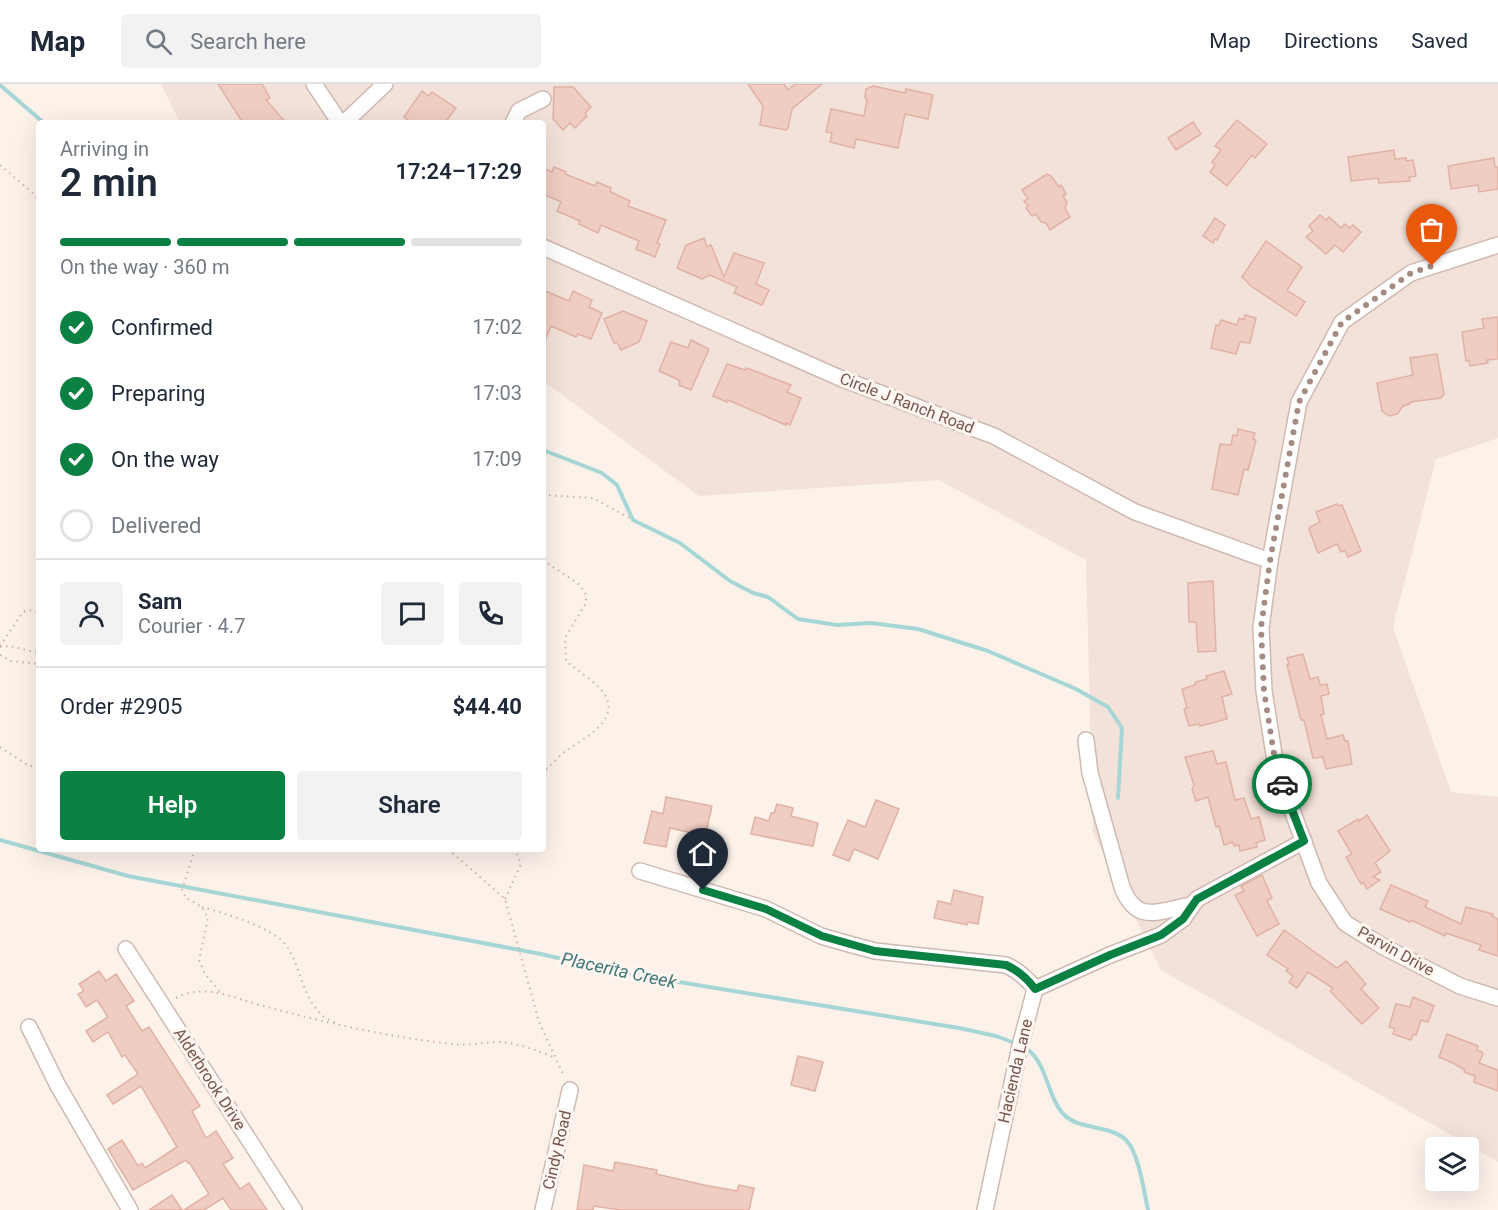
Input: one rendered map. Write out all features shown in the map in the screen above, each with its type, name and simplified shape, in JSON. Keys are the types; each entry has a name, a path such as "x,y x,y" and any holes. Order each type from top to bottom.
{"street":[{"path":"314,84 340,120"},
{"path":"345,120 385,84"},
{"path":"514,120 519,111 543,99"},
{"name":"Parvin Drive","path":"1498,245 1411,273 1342,322 1299,402 1270,561 1261,628 1264,691 1276,767 1318,883 1346,923 1384,947 1460,986 1498,998"},
{"name":"Circle J Ranch Road","path":"546,248 840,378 994,436 1135,512 1270,561"},
{"path":"1086,740 1090,773 1122,887 1130,904 1136,909 1150,913 1192,905"},
{"path":"640,871 766,909 822,936 866,949 1006,965 1023,975 1035,989 1161,935 1183,919 1197,899 1304,841"},
{"name":"Alderbrook Drive","path":"126,949 294,1210"},
{"name":"Hacienda Lane","path":"984,1210 1035,989"},
{"path":"29,1027 57,1084 130,1210"},
{"name":"Cindy Road","path":"543,1210 570,1090"}],"path":[{"path":"0,165 36,198"},
{"path":"546,495 593,498 633,520"},
{"path":"546,562 580,585 586,595 586,603 565,638 566,661 598,686 607,699 607,715 594,731 546,769"},
{"path":"0,646 23,612 36,611"},
{"path":"0,646 36,652"},
{"path":"0,655 11,661 36,664"},
{"path":"0,747 36,769"},
{"path":"194,852 182,890 186,898 202,907 224,913 273,933 285,944 294,959 314,1004 323,1016 342,1026"},
{"path":"451,852 505,899 539,1022 570,1090"},
{"path":"505,899 521,864 516,852"},
{"path":"202,907 208,918 199,960 205,974 220,992"},
{"path":"163,1006 183,994 202,991 220,992 258,1005 342,1026 455,1044 524,1046 556,1058"}],"shaded area":[{"path":"161,84 1498,84 1498,438 1436,459 1393,627 1451,792 1498,797 1498,1162 1479,1151 1479,1137 1454,1137 1161,970 1093,833 1086,560 939,480 699,496 546,383 546,120 179,120"}],"building":[{"path":"218,84 262,84 270,98 266,100 283,120 241,120"},
{"path":"748,84 784,84 788,90 795,84 822,84 792,109 786,130 760,125 763,106"},
{"path":"873,86 905,93 906,89 933,95 928,119 905,114 898,148 856,139 854,148 830,142 832,133 826,132 831,109 864,116 867,100 866,89"},
{"path":"554,87 573,87 591,107 585,113 587,116 575,128 570,123 563,130 553,119"},
{"path":"422,91 429,96 432,92 456,108 447,120 408,120 404,117"},
{"path":"1237,120 1267,144 1255,158 1252,155 1227,186 1210,172 1215,165 1212,162 1221,150 1215,146"},
{"path":"1193,122 1201,134 1176,150 1168,138"},
{"path":"1394,150 1395,159 1413,160 1416,176 1409,177 1410,181 1379,183 1378,178 1351,181 1348,157"},
{"path":"1494,158 1495,167 1498,167 1498,189 1479,192 1478,185 1451,189 1448,166"},
{"path":"554,167 595,186 597,182 630,201 628,206 666,220 657,243 660,244 655,257 636,249 639,241 601,225 598,233 579,224 580,221 557,211 561,202 546,195 546,169 552,172"},
{"path":"1047,174 1059,187 1061,185 1066,194 1063,196 1067,202 1065,208 1070,217 1050,230 1046,223 1041,222 1036,214 1032,216 1026,208 1028,206 1024,201 1028,199 1022,190"},
{"path":"1320,215 1326,220 1329,217 1341,228 1345,224 1350,228 1353,225 1361,232 1343,252 1335,245 1326,254 1306,237 1313,231 1309,226"},
{"path":"1215,218 1225,225 1213,243 1203,236"},
{"path":"704,238 707,247 711,245 724,277 734,253 764,263 756,284 769,290 762,305 734,293 737,287 710,275 702,279 677,268 686,245"},
{"path":"1266,241 1302,267 1287,290 1305,302 1296,316 1251,286 1242,277"},
{"path":"546,291 569,301 573,291 592,300 589,307 602,313 591,339 578,334 576,337 551,326 546,338"},
{"path":"623,311 647,321 639,342 621,350 617,342 614,343 604,319"},
{"path":"1245,315 1256,318 1250,343 1240,342 1236,354 1211,348 1216,325 1219,326 1221,320 1237,325 1239,318 1244,320"},
{"path":"1498,317 1498,359 1470,366 1469,360 1466,361 1462,332 1484,328 1482,319"},
{"path":"691,340 709,349 691,390 679,385 680,382 677,379 659,371 671,342 688,348"},
{"path":"1437,354 1444,394 1441,398 1410,402 1403,406 1397,414 1389,416 1382,411 1377,383 1413,375 1410,358"},
{"path":"727,364 745,370 746,368 791,385 787,392 801,398 790,425 713,396"},
{"path":"1238,429 1255,433 1253,439 1256,440 1248,470 1244,469 1238,495 1212,489 1220,444 1231,445 1233,435 1237,436"},
{"path":"1337,504 1342,505 1361,551 1348,557 1345,550 1341,552 1337,544 1318,553 1309,529 1320,522 1316,512"},
{"path":"1213,581 1216,651 1198,652 1196,622 1189,622 1188,583"},
{"path":"1303,654 1310,679 1318,677 1320,685 1327,684 1329,694 1321,696 1324,714 1321,715 1327,739 1343,735 1345,741 1348,741 1352,764 1326,769 1323,757 1313,758 1287,665 1289,664 1287,658"},
{"path":"1224,671 1232,694 1222,697 1227,719 1200,726 1199,724 1189,726 1182,689 1207,679 1206,676"},
{"path":"1213,751 1217,764 1226,762 1235,800 1244,798 1251,819 1259,817 1265,840 1256,843 1257,847 1240,851 1239,845 1234,846 1233,842 1224,845 1219,826 1216,827 1208,797 1196,801 1192,789 1194,785 1185,757"},
{"path":"666,797 712,806 705,836 670,828 666,847 644,843 652,811 663,814"},
{"path":"876,800 899,809 878,859 854,849 849,861 833,855 848,820 865,827"},
{"path":"777,804 793,808 791,816 818,823 813,846 751,834 755,817 769,821"},
{"path":"1367,815 1390,851 1375,863 1381,872 1373,877 1380,880 1367,889 1363,882 1361,884 1346,857 1352,854 1338,831"},
{"path":"1262,875 1272,898 1267,901 1279,924 1257,936 1235,895 1244,891 1241,886"},
{"path":"1391,885 1428,901 1425,907 1461,924 1466,907 1493,914 1492,916 1498,919 1498,956 1479,950 1481,945 1446,933 1445,936 1380,909"},
{"path":"954,890 983,897 978,924 968,922 967,925 934,918 938,901 951,904"},
{"path":"1284,930 1337,968 1346,961 1366,984 1361,989 1379,1008 1362,1024 1330,991 1333,988 1308,972 1297,988 1289,982 1293,976 1286,971 1288,969 1267,955"},
{"path":"99,971 106,981 116,974 134,1001 126,1006 142,1031 149,1027 200,1106 192,1111 206,1138 216,1131 233,1158 223,1164 240,1189 249,1183 267,1210 231,1210 223,1198 204,1210 184,1210 209,1194 186,1160 133,1190 108,1149 122,1140 138,1166 142,1163 145,1168 177,1147 141,1086 113,1104 107,1095 138,1074 125,1055 122,1057 108,1032 93,1042 86,1031 108,1017 97,1000 86,1007 78,994 84,991 79,984"},
{"path":"1413,997 1434,1006 1428,1022 1421,1020 1416,1035 1413,1034 1411,1040 1393,1034 1395,1029 1389,1027 1396,1004 1410,1007"},
{"path":"1447,1034 1478,1046 1477,1050 1483,1054 1479,1063 1498,1070 1498,1091 1474,1082 1475,1076 1439,1057"},
{"path":"798,1056 823,1062 815,1091 791,1085"},
{"path":"615,1162 657,1170 656,1174 704,1185 737,1191 739,1185 754,1188 749,1210 620,1210 594,1206 593,1210 577,1210 584,1165 613,1171"},
{"path":"172,1195 182,1210 149,1210"}],"waterway":[{"path":"0,85 41,120"},
{"path":"546,451 602,473 617,485 633,520 680,543 730,581 753,593 768,597 798,619 837,625 871,623 918,629 988,651 1076,689 1108,707 1122,728 1118,798"},
{"name":"Placerita Creek","path":"0,840 36,850"},
{"name":"Placerita Creek","path":"43,852 128,876 541,954 618,972 959,1028 996,1036 1017,1044"},
{"name":"Placerita Creek","path":"1024,1047 1037,1060 1055,1102 1066,1117 1074,1122 1119,1135 1131,1146 1138,1163 1148,1210"}],"way so far":[{"path":"1282,784 1276,767 1264,691 1261,628 1270,561 1299,402 1342,322 1411,273 1432,266"}],"route":[{"path":"703,890 766,909 822,936 875,951 1006,965 1028,979 1035,989 1161,935 1183,919 1197,899 1304,841 1282,784"}]}
